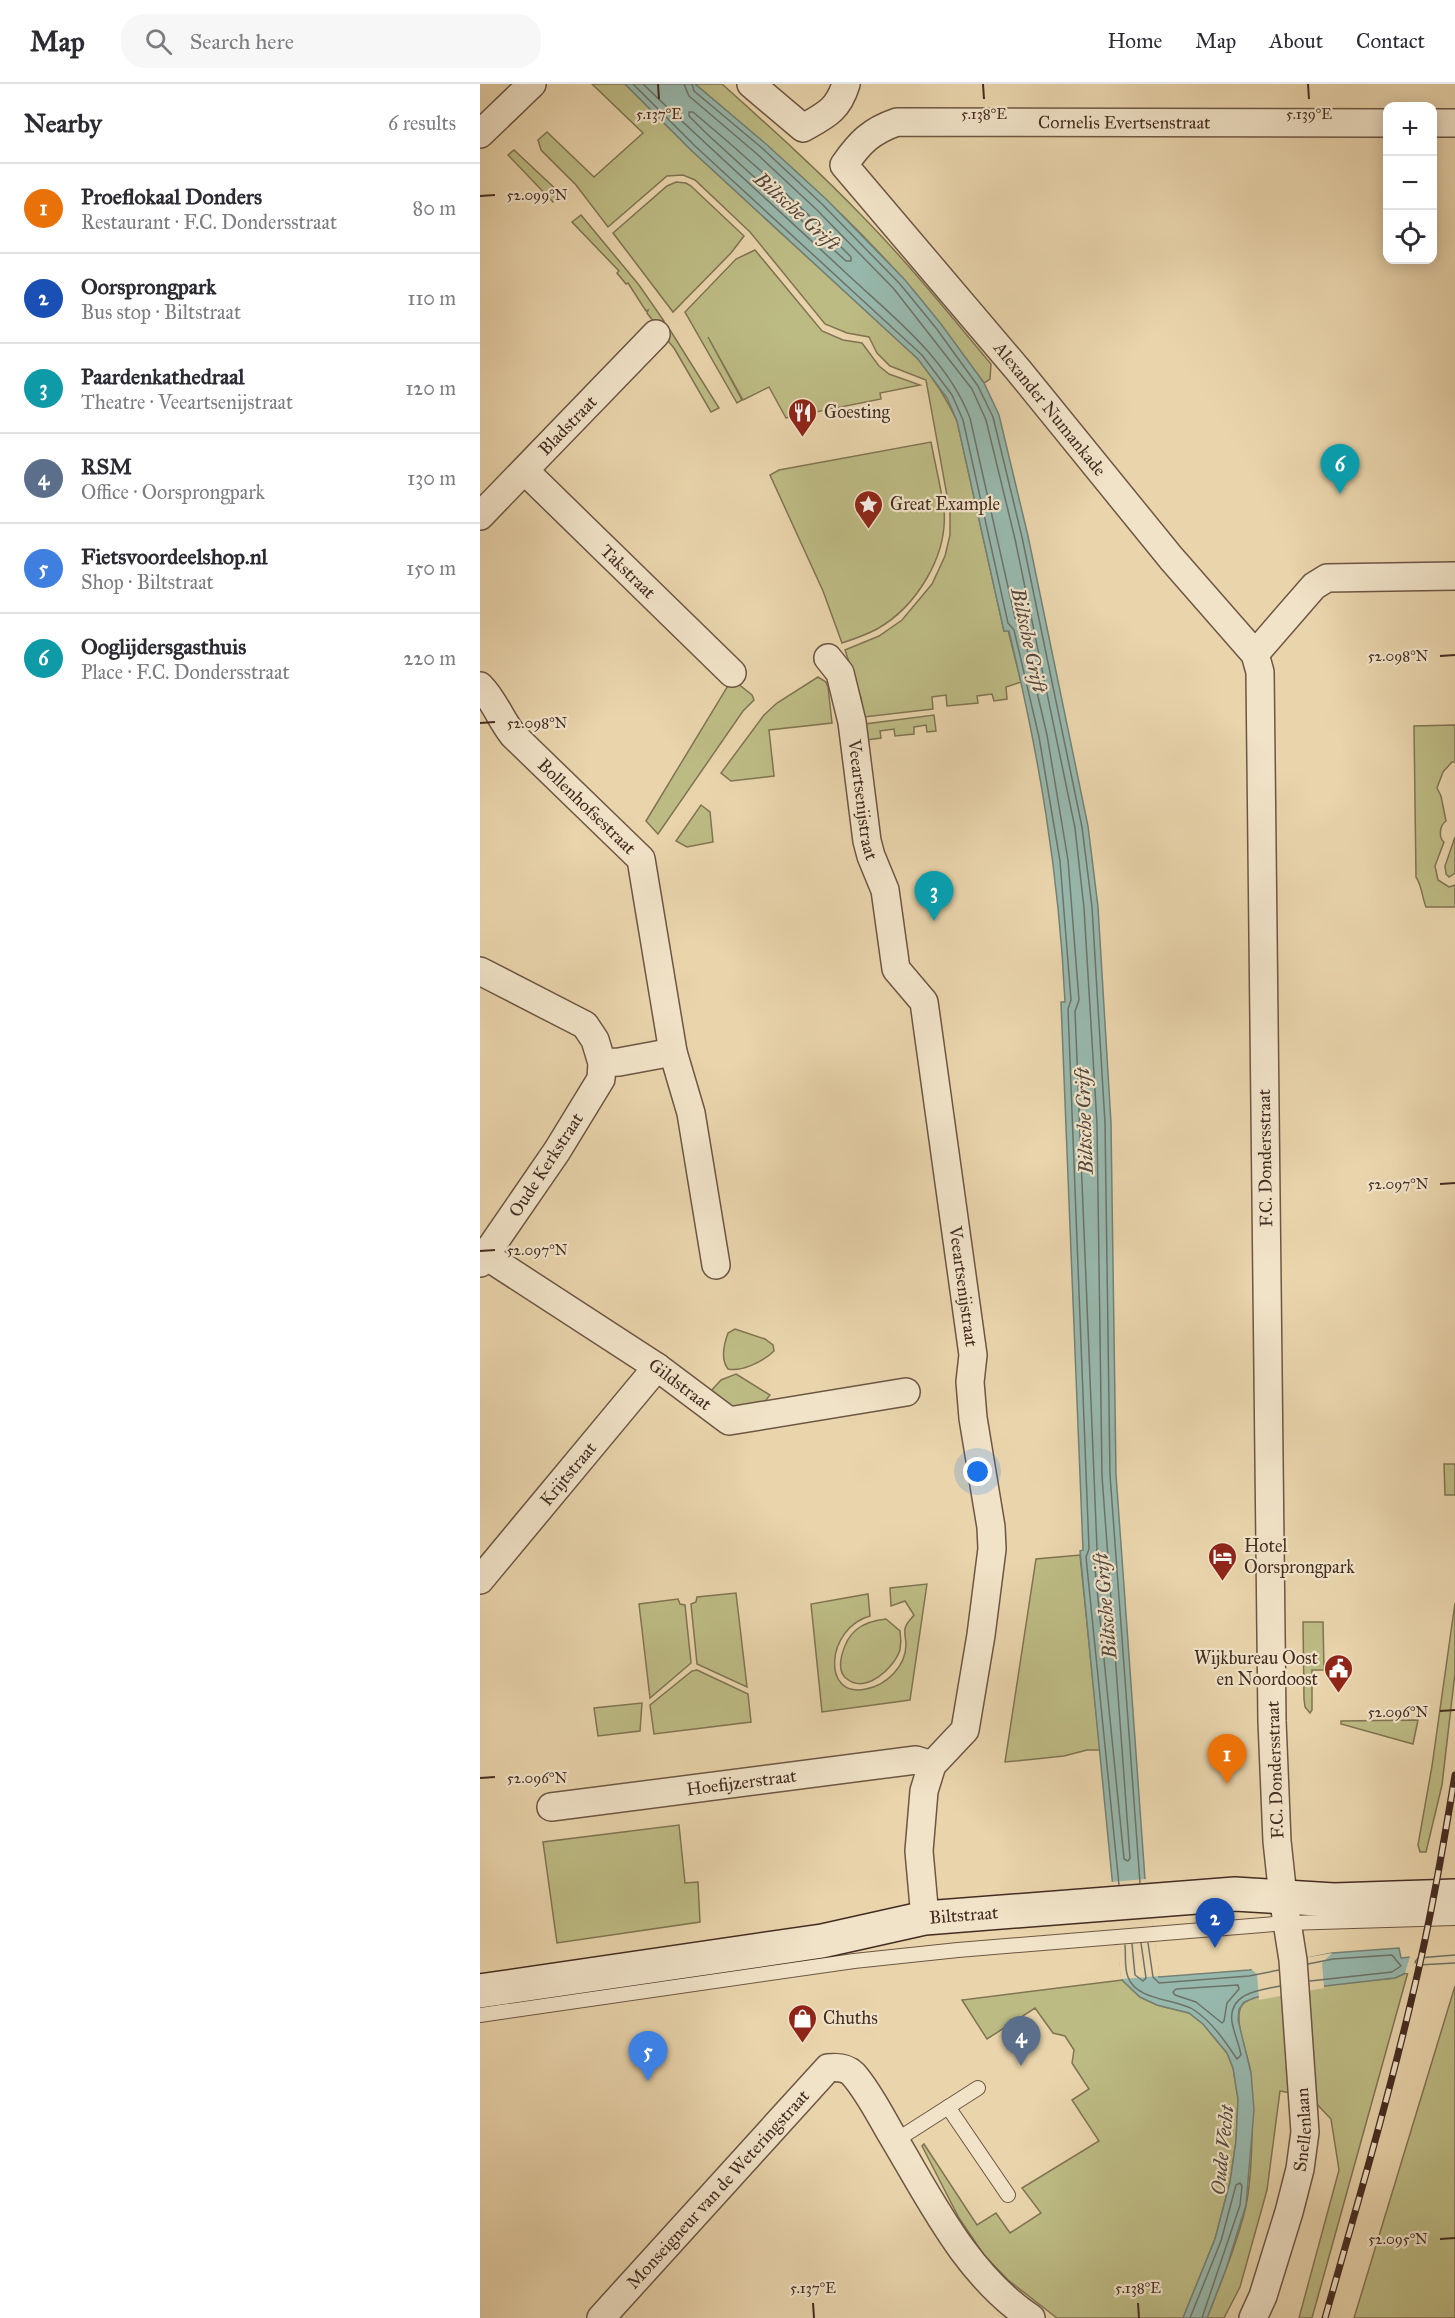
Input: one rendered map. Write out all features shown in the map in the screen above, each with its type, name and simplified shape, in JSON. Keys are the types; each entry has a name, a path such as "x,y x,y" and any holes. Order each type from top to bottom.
{"street":[{"path":"485,120 532,84"},
{"path":"751,84 803,128 828,114 841,101 846,84"},
{"name":"Cornelis Evertsenstraat","path":"844,165 857,147 876,130 897,122 1383,123"},
{"path":"1437,123 1455,123"},
{"name":"Alexander Numankade","path":"844,165 1020,371 1171,558 1255,654"},
{"name":"Bladstraat","path":"480,516 656,334"},
{"name":"Takstraat","path":"525,471 732,672"},
{"path":"1255,654 1314,586 1327,578 1455,576"},
{"name":"F.C. Dondersstraat","path":"1255,654 1260,672 1272,1722 1277,1841 1285,1910"},
{"name":"Veeartsenijstraat","path":"828,658 840,673 852,722 867,841 885,890 896,969 924,1002 973,1355 970,1382 973,1418 991,1527 992,1549 981,1635 965,1730 932,1765 924,1791 919,1851 925,1918"},
{"name":"Bollenhofsestraat","path":"480,686 491,697 503,723 513,735 641,859 673,1052 691,1113 717,1265"},
{"path":"480,971 585,1025 596,1040 602,1063 673,1052"},
{"name":"Oude Kerkstraat","path":"482,1257 557,1150 595,1089 601,1079 602,1063"},
{"name":"Gildstraat","path":"482,1257 657,1367 729,1421 906,1392"},
{"name":"Krijtstraat","path":"480,1580 657,1367"},
{"name":"Hoefijzerstraat","path":"551,1807 916,1760 932,1765"},
{"name":"Biltstraat","path":"480,1991 822,1941 925,1918 1236,1894 1285,1910 1334,1900 1455,1896"},
{"name":"Snellenlaan","path":"1258,2311 1289,2212 1300,2169 1305,2132 1293,1960 1285,1910"},
{"name":"Monseigneur van de Weteringstraat","path":"601,2318 828,2068 839,2066 852,2073 895,2141"},
{"path":"895,2141 969,2261 990,2285 1030,2318"}],"lane":[{"name":"Biltstraat","path":"480,2015 854,1961 1154,1933 1285,1910 1455,1918"},
{"path":"895,2141 978,2088"},
{"path":"948,2107 1008,2195"}],"shaded area":[{"path":"592,84 625,84 691,150 918,359 934,381 957,421 1004,631 1008,630 1021,682 1006,687 1007,699 994,701 992,694 977,696 978,703 947,706 946,695 932,697 933,709 864,717 861,698 845,650 879,636 902,620 932,584 945,556 950,535 950,512 926,380 890,366 877,353 869,337 847,333 825,324 750,232 695,180 683,175 667,176 608,227 576,185 541,150 538,140 547,132 594,177 643,133"},
{"path":"695,84 722,84 795,150 882,236 991,364 990,379 984,383 916,293 830,203"},
{"path":"514,150 561,194 553,202 508,155"},
{"path":"676,182 691,186 744,236 731,253 673,312 613,233 667,186"},
{"path":"581,215 639,285 664,321 657,326 628,283 626,284 617,273 619,271 572,222"},
{"path":"755,250 822,331 843,340 862,343 879,366 889,374 920,385 880,393 881,399 786,418 769,387 743,400 708,337 742,400 737,403 685,312 736,259"},
{"path":"670,330 719,408 711,412 674,348 663,335"},
{"path":"931,442 944,510 941,545 935,562 927,578 904,608 873,631 842,643 823,591 770,475 779,470"},
{"path":"818,677 826,682 828,687 832,723 769,730 774,776 731,781 721,773 764,715 777,703"},
{"path":"732,679 752,695 754,700 743,711 658,834 646,821"},
{"path":"934,715 936,731 927,732 926,725 914,727 914,734 895,736 894,729 880,731 881,738 867,740 865,724"},
{"path":"1455,725 1455,762 1452,762 1443,772 1437,788 1446,821 1440,831 1444,842 1435,866 1438,880 1449,887 1455,885 1455,907 1426,907 1416,877 1414,726"},
{"path":"701,805 710,812 713,842 687,847 676,841"},
{"path":"1455,837 1455,873 1449,877 1445,866"},
{"path":"735,1329 765,1339 773,1345 774,1351 752,1365 740,1369 728,1369 723,1356 724,1347 728,1333"},
{"path":"736,1374 770,1395 763,1404 732,1408 711,1391 721,1380"},
{"path":"1444,1464 1455,1464 1455,1495 1445,1495"},
{"path":"1080,1555 1100,1750 1005,1762 1036,1559"},
{"path":"927,1584 910,1700 822,1712 811,1604 868,1594 870,1616 855,1623 844,1634 835,1661 836,1673 841,1684 851,1689 866,1689 888,1679 899,1667 905,1652 905,1628 914,1615 905,1601 891,1606 890,1588"},
{"path":"736,1593 747,1687 697,1664 691,1604 696,1602 697,1597"},
{"path":"678,1599 680,1604 685,1605 691,1663 650,1698 639,1604"},
{"path":"1455,1603 1455,1673 1442,1785 1426,1852 1420,1852 1418,1845 1432,1766"},
{"path":"886,1619 900,1631 900,1650 897,1657 886,1671 871,1681 854,1683 847,1679 841,1668 841,1661 848,1640 863,1625"},
{"path":"1303,1622 1323,1622 1324,1670 1312,1670 1312,1710 1310,1713 1305,1707 1304,1699"},
{"path":"697,1670 748,1694 751,1722 654,1734 650,1705 692,1671"},
{"path":"642,1703 640,1731 598,1736 594,1708"},
{"path":"1418,1720 1413,1744 1341,1724 1341,1721"},
{"path":"679,1825 685,1883 698,1882 700,1922 557,1943 543,1842"},
{"path":"1408,1972 1312,2318 1299,2318 1339,2170 1331,2119 1309,2096 1280,2091 1267,2190 1240,2287 1224,2318 1207,2318 1238,2234 1246,2206 1250,2176 1252,2089 1250,2066 1239,2018 1243,2004 1253,1998 1269,1994 1314,1986 1395,1978"},
{"path":"1122,1980 1140,1997 1157,2005 1189,2013 1203,2024 1227,2053 1233,2068 1238,2099 1236,2141 1230,2182 1215,2239 1183,2318 1057,2318 1008,2280 984,2255 959,2218 922,2146 924,2144 977,2225 996,2213 1010,2233 1041,2213 1022,2188 1099,2141 1072,2100 1089,2089 1072,2063 1074,2050 1065,2036 1053,2033 1035,2008 987,2039 962,2000"},
{"path":"1455,1986 1455,2318 1354,2318"}],"water":[{"name":"Biltsche Grift","path":"625,84 695,84 766,144 827,200 905,280 984,383 999,415 1028,536 1088,826 1098,907 1111,1123 1116,1475 1145,1879 1159,1977 1249,1970 1332,1953 1399,1948 1401,1958 1410,1957 1408,1972 1395,1978 1281,1991 1244,2002 1239,2009 1238,2020 1251,2073 1254,2110 1246,2205 1226,2269 1207,2318 1183,2318 1215,2239 1230,2182 1236,2141 1238,2099 1233,2068 1227,2053 1203,2024 1189,2013 1157,2005 1140,1997 1122,1980 1080,1551 1083,1550 1061,1002 1065,1002 1058,907 1046,815 1030,723 1009,631 1004,631 957,421 947,398 918,359 691,150"}],"pier":[{"path":"1146,1879 1160,1976 1121,1979 1110,1882"},
{"path":"1455,1947 1455,1971 1405,1973 1412,1949"},
{"path":"1332,1953 1322,1963 1324,1988 1259,2000 1257,1974 1250,1968"}],"railway":[{"path":"1325,2318 1404,2031 1431,1909 1455,1775"}],"place":[{"name":"Goesting","path":"803,438"},
{"name":"Ooglijdersgasthuis","path":"1340,494"},
{"name":"Great Example","path":"869,530"},
{"name":"Paardenkathedraal","path":"934,921"},
{"name":"Hotel Oorsprongpark","path":"1223,1582"},
{"name":"Wijkbureau Oost en Noordoost","path":"1339,1694"},
{"name":"Proeflokaal Donders","path":"1227,1784"},
{"name":"Oorsprongpark","path":"1215,1948"},
{"name":"Chuths","path":"802,2044"},
{"name":"RSM","path":"1021,2066"},
{"name":"Fietsvoordeelshop.nl","path":"648,2081"}],"water label":[{"name":"Oude Vecht","path":"1222,2150"}]}
